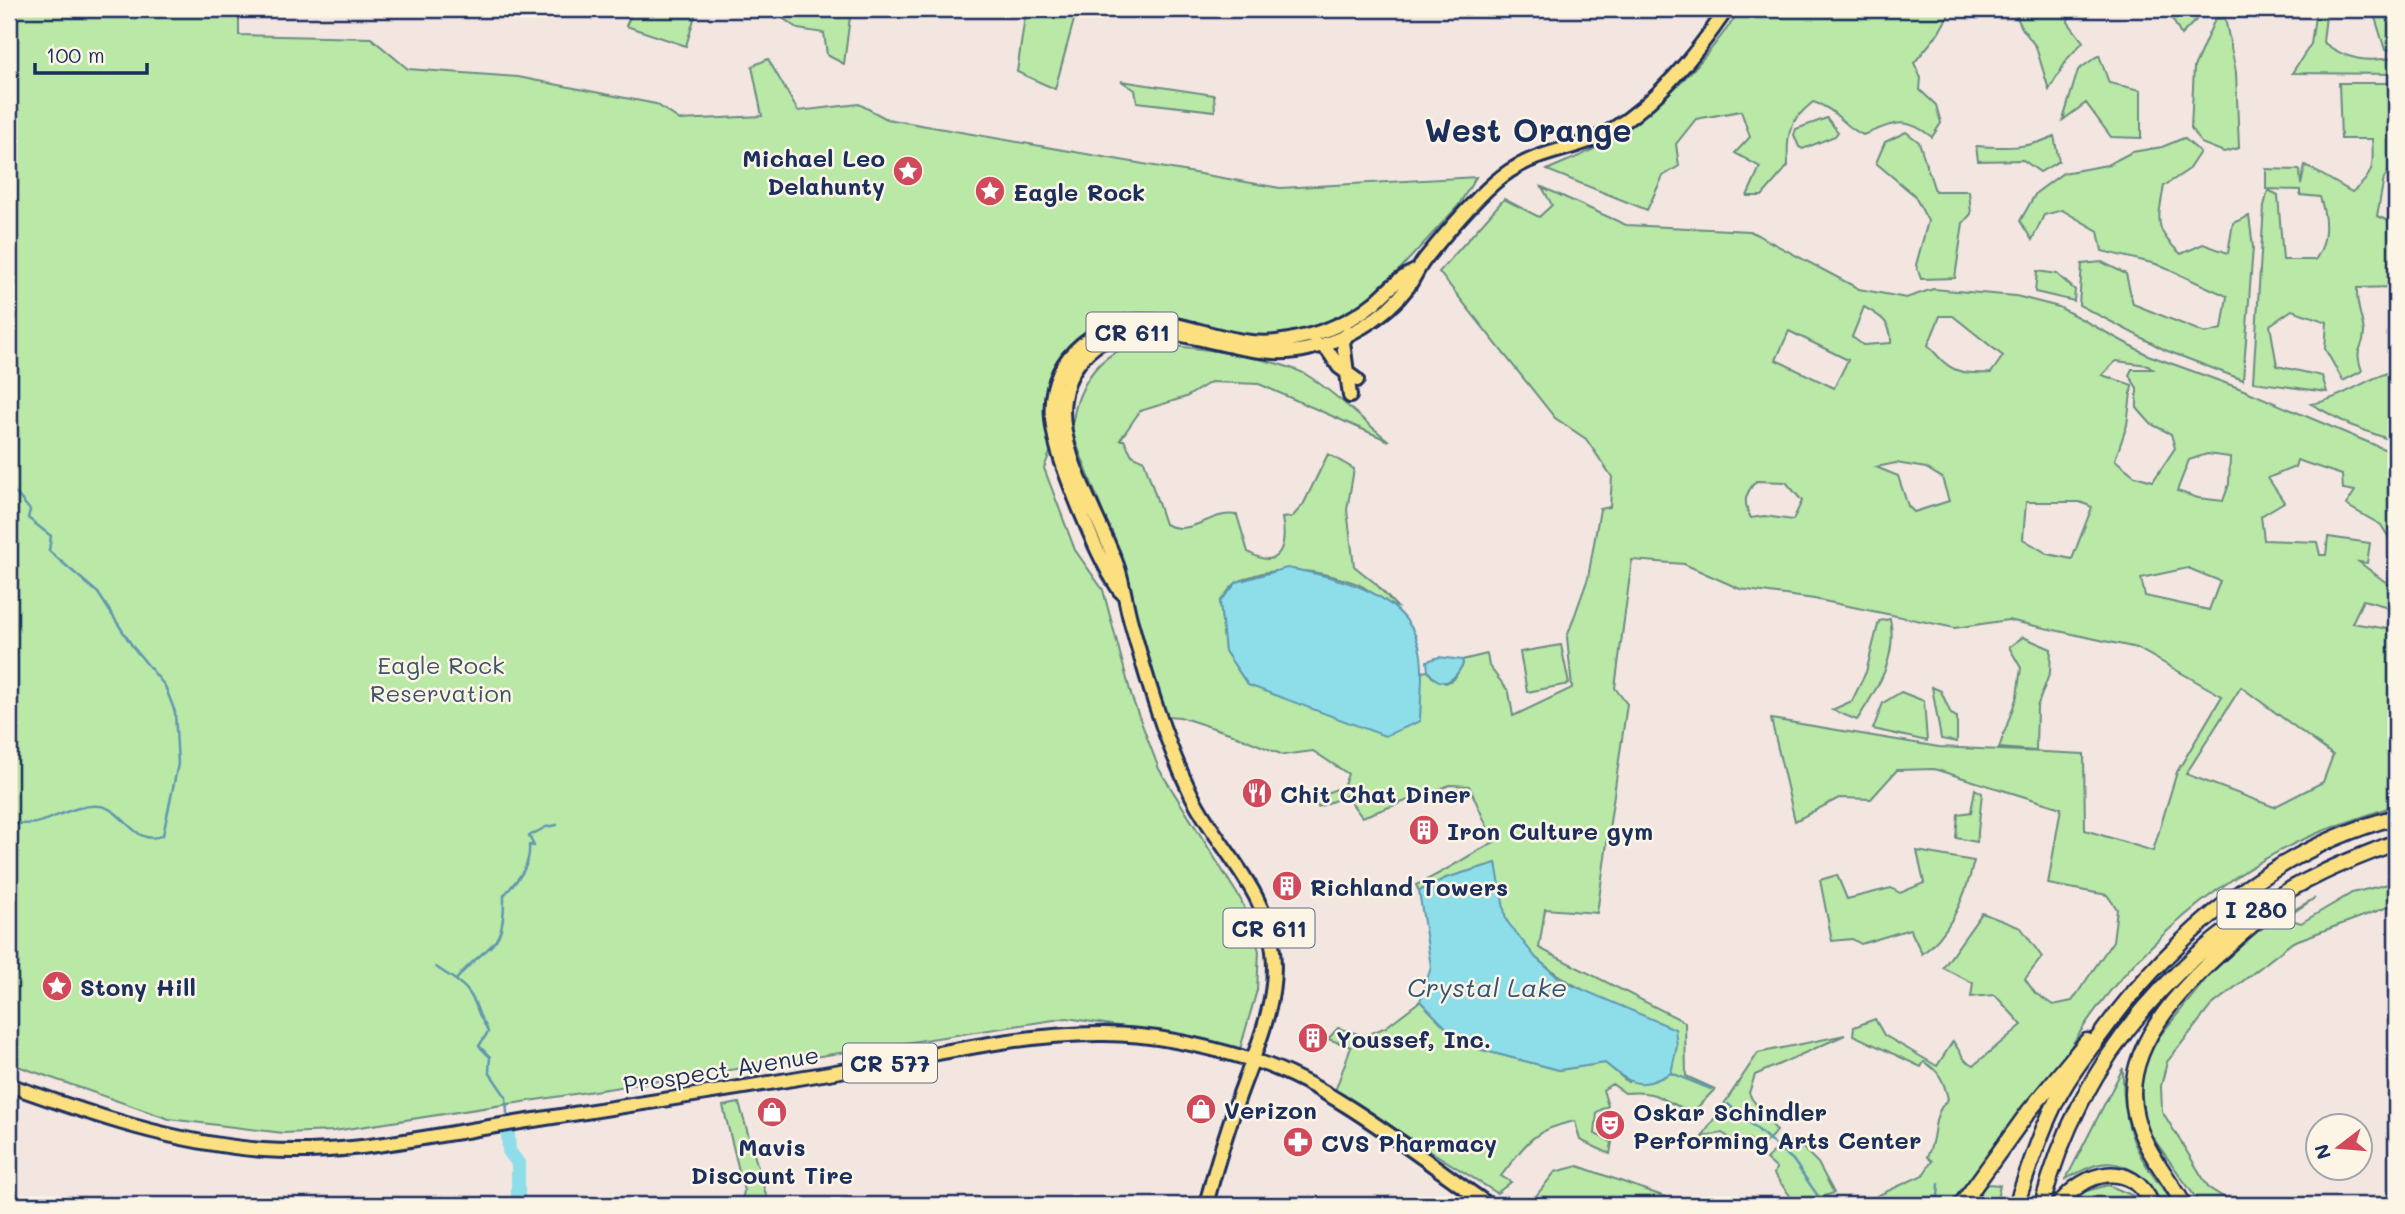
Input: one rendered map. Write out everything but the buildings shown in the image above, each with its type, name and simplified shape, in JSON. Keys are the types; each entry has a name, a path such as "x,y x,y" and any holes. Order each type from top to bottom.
{"highway":[{"name":"I 280","path":"2016,1205 2052,1109 2084,1057 2155,965 2242,890 2309,851 2396,817"},
{"name":"I 280","path":"2042,1205 2068,1133 2096,1073 2141,1012 2183,964 2218,936 2291,890 2321,873 2396,842"},
{"path":"2184,1205 2140,1130 2133,1100 2134,1072 2144,1044 2158,1021 2201,971 2291,890"},
{"path":"1961,1205 2067,1062 2124,1002"},
{"path":"2160,1166 2193,1205"},
{"path":"2059,1205 2082,1182 2108,1174 2132,1180 2144,1191 2152,1205"}],"main road":[{"name":"CR 611","path":"1124,597 1092,540 1060,462 1053,431 1052,393 1068,358 1093,335 1108,327 1140,321 1253,341 1277,342 1339,325 1364,310 1398,281 1415,271 1485,192 1508,172 1533,157 1608,132 1641,106 1689,62 1727,9"},
{"name":"CR 611","path":"1206,1205 1224,1139 1268,1018 1273,992 1274,963 1269,927 1251,884 1191,795 1172,750 1148,684 1119,571 1073,459 1064,424 1064,399 1070,376 1086,353 1117,334 1154,330 1252,352 1287,354 1322,346 1345,337 1370,322 1409,286 1415,271"},
{"path":"1350,396 1345,372 1345,337 1353,326 1391,295 1398,281"},
{"path":"1277,342 1322,346 1345,372 1357,380"},
{"path":"1074,496 1085,486"},
{"path":"1074,496 1081,498 1097,532 1106,539"},
{"name":"Prospect Avenue","path":"9,1085 125,1126 163,1136 220,1145 295,1151 353,1147 499,1126 1055,1037 1104,1034 1161,1039 1252,1060 1318,1089 1489,1205"}],"green space":[{"name":"Eagle Rock Reservation","path":"9,9 239,9 239,35 371,38 408,69 518,77 656,104 680,120 762,116 752,66 768,59 798,111 859,104 887,119 1280,188 1476,177 1458,206 1366,306 1310,331 1267,338 1163,323 1086,334 1052,411 1051,450 1044,468 1075,550 1103,590 1132,698 1159,769 1241,900 1252,926 1259,951 1257,990 1238,1056 1156,1032 1067,1018 334,1131 283,1133 169,1119 9,1063"},
{"path":"633,9 697,9 686,46 626,26"},
{"path":"770,9 851,9 844,64 827,55 824,33 798,29"},
{"path":"1026,9 1077,9 1055,89 1017,72"},
{"path":"1741,9 1952,9 1938,34 1914,63 1921,78 1920,90 1936,105 1941,123 1932,137 1914,126 1899,123 1863,135 1828,109 1813,102 1798,116 1790,130 1788,166 1762,196 1747,196 1760,167 1735,153 1750,137 1741,111 1696,119 1676,144 1679,166 1663,176 1647,210 1547,170 1599,146 1646,114 1697,66"},
{"path":"2013,9 2070,9 2068,22 2083,42 2068,58 2049,90 2036,47 2022,28"},
{"path":"2167,9 2207,9 2181,35"},
{"path":"2316,9 2335,9 2326,16 2323,42 2340,53 2367,60 2396,57 2396,74 2292,73 2311,44"},
{"path":"2396,11 2396,49 2385,50 2374,14"},
{"path":"2225,18 2236,72 2239,148 2224,152 2201,143 2191,128 2194,67 2215,19"},
{"path":"2099,55 2109,83 2141,90 2141,138 2111,137 2086,103 2063,120 2078,70"},
{"path":"1121,81 1214,95 1215,111 1137,102 1135,90"},
{"path":"2339,83 2396,83 2396,164 2384,178 2377,216 2396,224 2396,287 2357,288 2364,333 2359,352 2362,371 2343,381 2325,349 2327,322 2292,310 2270,325 2277,366 2322,376 2327,392 2253,382 2264,206 2268,190 2278,195 2283,260 2315,260 2325,238 2320,197 2300,195 2300,190 2266,189 2266,169 2300,170 2301,185 2305,165 2352,192 2365,181 2371,169 2372,139 2341,139"},
{"path":"1827,118 1838,132 1835,136 1803,149 1799,147 1794,135 1796,129"},
{"path":"1906,132 1919,142 1935,191 1969,191 1971,214 1963,223 1955,278 1921,279 1916,265 1928,221 1914,195 1876,163 1885,142"},
{"path":"2054,136 2059,161 2040,172 2023,160 1978,161 1976,146 2025,145"},
{"path":"2184,138 2200,152 2188,170 2164,186 2159,216 2166,238 2181,254 2203,244 2228,253 2233,223 2249,216 2253,247 2243,380 2165,350 2079,305 2082,264 2102,262 2126,274 2133,304 2205,333 2222,329 2227,296 2156,264 2102,251 2098,231 2062,210 2044,215 2032,240 2020,221 2036,193 2063,173 2107,165 2132,152 2162,147"},
{"path":"1542,187 1626,225 1750,231 1859,289 1906,298 1933,289 2016,296 2059,307 2148,355 2239,388 2396,454 2396,549 2381,525 2346,505 2355,491 2343,489 2342,475 2297,460 2295,467 2268,478 2284,502 2261,516 2264,540 2317,542 2320,555 2326,555 2328,537 2370,543 2367,563 2359,562 2396,590 2396,617 2385,606 2363,600 2352,623 2388,629 2396,621 2396,805 2320,832 2281,850 2207,898 2172,927 2109,992 2061,1064 1949,1205 1857,1205 1923,1175 1932,1161 1927,1157 1936,1119 1948,1099 1940,1078 1929,1065 1924,1062 1921,1067 1853,1035 1854,1027 1875,1019 1884,1035 1937,1066 1953,1041 1965,1060 1974,1065 2022,1025 1995,995 1971,997 1973,983 1943,968 1982,913 2021,928 2042,957 2025,979 2035,993 2053,1005 2072,1001 2113,941 2117,909 2107,895 2048,884 2061,808 1934,769 1897,770 1871,799 1839,798 1795,821 1771,719 1939,747 2084,754 2085,830 2153,851 2177,772 2222,696 2137,648 2008,620 1955,628 1814,599 1740,589 1684,564 1632,560 1615,688 1627,704 1597,913 1545,909 1539,948 1685,1022 1686,1076 1715,1089 1694,1111 1655,1095 1625,1093 1612,1084 1603,1090 1608,1106 1597,1112 1595,1134 1612,1142 1610,1154 1580,1140 1575,1121 1548,1129 1524,1147 1501,1176 1511,1182 1497,1193 1335,1091 1351,1047 1328,1039 1338,1028 1365,1036 1386,1027 1420,1001 1463,1045 1559,1070 1605,1063 1628,1082 1675,1030 1581,989 1538,960 1521,942 1504,915 1496,863 1446,878 1419,891 1416,885 1494,842 1469,786 1450,785 1362,817 1346,796 1318,807 1314,797 1343,787 1348,774 1313,751 1283,755 1232,734 1180,717 1166,716 1117,550 1072,432 1079,397 1097,366 1116,352 1132,347 1210,350 1289,367 1326,388 1389,441 1259,384 1211,382 1186,397 1140,411 1120,440 1124,440 1132,455 1144,461 1165,524 1184,528 1218,516 1237,515 1248,552 1268,559 1275,557 1282,545 1282,518 1292,517 1303,505 1328,454 1354,469 1347,510 1354,566 1375,583 1397,607 1355,583 1311,572 1266,572 1238,582 1220,602 1225,651 1248,685 1420,720 1421,672 1428,671 1432,677 1446,683 1454,679 1463,664 1462,660 1487,654 1489,666 1509,692 1513,716 1572,688 1567,637 1588,578 1600,509 1610,507 1612,477 1586,439 1555,418 1439,272 1504,199 1539,217 1552,205","holes":["1864,307 1887,325 1891,343 1863,345 1852,337","1940,316 1953,316 2003,356 1991,373 1979,373 1955,370 1928,345","1789,331 1848,360 1834,388 1776,360","2116,361 2148,365 2153,369 2132,369 2129,375 2137,388 2137,408 2151,424 2171,434 2175,448 2153,481 2135,476 2115,460 2127,425 2132,385 2102,375","2207,454 2230,457 2229,484 2223,501 2198,498 2177,491 2189,460","1896,463 1926,468 1942,478 1949,501 1914,512 1908,506 1898,476 1876,467","1756,481 1786,482 1802,501 1793,520 1764,516 1751,518 1746,503 1749,490","2026,502 2080,502 2092,507 2072,559 2048,554 2023,539","2188,568 2220,581 2209,610 2145,596 2141,578","2241,687 2333,755 2323,782 2274,807 2186,774"]},
{"path":"2037,271 2057,274 2075,290 2074,301 2035,292"},
{"path":"2396,370 2396,442 2350,425 2311,404 2333,398"},
{"path":"1890,619 1891,647 1884,673 1857,720 1832,710 1852,701 1866,672 1879,621"},
{"path":"2023,637 2051,649 2050,672 2037,707 2036,751 1999,748 2017,696 2021,668 2009,647"},
{"path":"1561,645 1569,684 1527,692 1520,652"},
{"path":"1932,687 1941,691 1951,714 1957,717 1957,742 1941,739"},
{"path":"1901,692 1924,701 1927,741 1873,729 1883,703"},
{"path":"1975,789 1982,793 1977,842 1956,838 1958,814 1971,812"},
{"path":"1917,851 1974,861 1956,912 1932,945 1922,954 1910,929 1861,944 1852,939 1832,941 1820,880 1837,875 1847,899 1891,888 1900,893 1924,883"},
{"path":"2396,882 2396,904 2293,942 2211,1006 2167,1062 2161,1086 2162,1111 2209,1188 2236,1205 2201,1205 2146,1128 2141,1091 2145,1054 2228,952 2267,925 2315,898 2285,918 2301,923 2352,893"},
{"path":"1845,1035 1755,1075 1749,1093 1777,1131 1760,1148 1749,1139 1743,1146 1722,1133 1702,1137 1758,1053"},
{"path":"2123,1068 2125,1109 2134,1142 2150,1172 2175,1205 2158,1205 2155,1195 2143,1179 2126,1167 2116,1164 2096,1165 2066,1179"},
{"path":"739,1103 769,1205 741,1205 744,1191 723,1106"},
{"path":"1795,1140 1818,1163 1834,1193 1797,1205 1774,1174 1776,1168 1766,1159 1780,1146"},
{"path":"1578,1166 1688,1205 1529,1205 1555,1172"},
{"path":"1987,1184 2000,1185 1996,1205 1970,1205"},
{"path":"2108,1185 2143,1200 2144,1205 2069,1205 2083,1192"}],"water":[{"path":"1287,568 1350,583 1389,603 1404,617 1415,634 1421,656 1420,721 1385,736 1248,685 1225,651 1220,602 1237,582"},
{"path":"1439,657 1462,660 1463,664 1452,679 1438,681 1428,671 1427,661"},
{"name":"Crystal Lake","path":"1496,863 1506,920 1536,958 1562,981 1675,1029 1677,1046 1671,1073 1651,1082 1636,1083 1605,1063 1559,1070 1463,1045 1420,1001 1431,967 1419,891 1446,878"}],"waterway":[{"path":"9,473 12,476 9,485 30,510 28,518 51,536 49,551 98,593 133,647 165,686 175,712 178,764 163,835 145,837 116,813 99,806 75,809 36,823 9,823"},
{"path":"456,980 497,938 501,928 504,895 526,866 529,845 534,846 529,836 546,827 557,825"},
{"path":"436,967 462,985 475,1002 488,1032 479,1046 490,1057 489,1072 506,1097 507,1113"},
{"path":"1671,1073 1711,1089"},
{"path":"1728,1104 1793,1160 1818,1196 1828,1205"},
{"path":"508,1135 509,1151 518,1163 518,1205"},
{"path":"1930,1205 1938,1197 1939,1184"}],"place":[{"name":"Michael Leo Delahunty","path":"908,171"},
{"name":"Eagle Rock","path":"990,191"},
{"name":"Chit Chat Diner","path":"1257,793"},
{"name":"Iron Culture gym","path":"1424,830"},
{"name":"Richland Towers","path":"1287,886"},
{"name":"Stony Hill","path":"57,986"},
{"name":"Youssef, Inc.","path":"1313,1038"},
{"name":"Verizon","path":"1201,1109"},
{"name":"Mavis Discount Tire","path":"772,1112"},
{"name":"Oskar Schindler Performing Arts Center","path":"1610,1125"},
{"name":"CVS Pharmacy","path":"1298,1142"}],"district":[{"name":"West Orange","path":"1528,129"}]}
